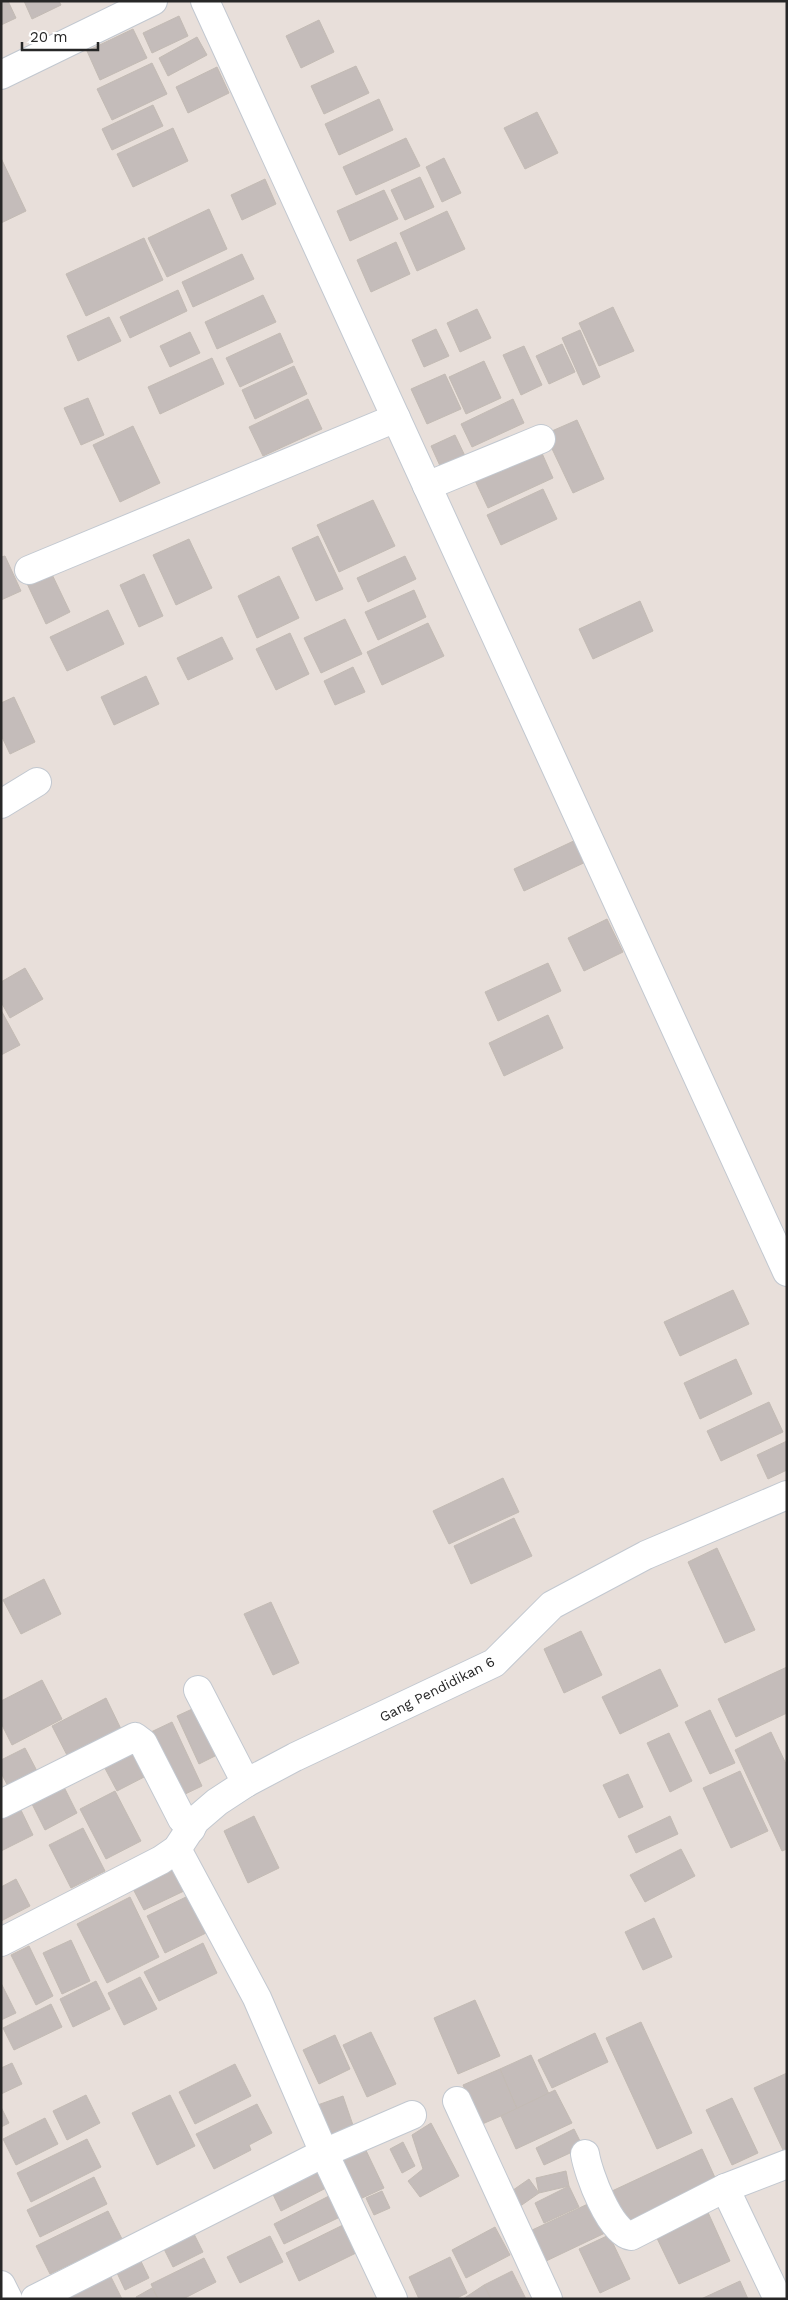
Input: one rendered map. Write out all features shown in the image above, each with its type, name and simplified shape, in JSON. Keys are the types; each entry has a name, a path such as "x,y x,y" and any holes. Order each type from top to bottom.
{"street":[{"path":"1,75 153,1"},
{"path":"205,1 787,1272"},
{"path":"29,570 396,418"},
{"path":"427,486 542,439"},
{"path":"1,804 38,782"},
{"name":"Gang Pendidikan 6","path":"1,1942 161,1860 184,1839 196,1820 217,1802 246,1783 295,1757 494,1662 552,1605 646,1555 787,1495"},
{"path":"198,1690 246,1783"},
{"path":"1,1804 135,1737 143,1743 182,1819 184,1839 257,1998 324,2153 393,2299"},
{"path":"457,2101 548,2299"},
{"path":"35,2299 324,2153 412,2115"},
{"path":"585,2154 587,2166 605,2207 616,2227 627,2235 637,2234 725,2188 787,2164"},
{"path":"725,2188 778,2299"},
{"path":"1,2286 8,2299"}],"building":[{"path":"1,1 8,1 16,18 1,25"},
{"path":"24,1 59,1 61,5 32,19"},
{"path":"179,16 188,36 152,53 143,33"},
{"path":"319,20 334,52 301,68 286,36"},
{"path":"133,29 147,58 100,80 87,51"},
{"path":"197,37 207,55 168,76 159,58"},
{"path":"152,63 167,94 112,120 97,89"},
{"path":"356,66 369,93 324,114 311,86"},
{"path":"217,67 229,93 188,113 176,87"},
{"path":"379,99 393,130 339,155 325,124"},
{"path":"153,105 163,126 112,150 102,129"},
{"path":"537,112 558,153 525,169 504,128"},
{"path":"173,128 188,161 133,187 117,154"},
{"path":"406,138 420,166 356,195 343,167"},
{"path":"1,158 26,211 1,223"},
{"path":"444,158 461,193 442,202 426,167"},
{"path":"420,177 434,207 405,220 391,190"},
{"path":"265,179 276,204 242,220 231,195"},
{"path":"384,190 398,219 350,241 337,211"},
{"path":"209,209 227,249 167,277 148,238"},
{"path":"447,211 465,249 417,271 400,233"},
{"path":"144,238 163,280 86,316 66,274"},
{"path":"396,242 410,274 371,292 357,260"},
{"path":"242,254 254,279 193,307 182,282"},
{"path":"178,290 187,311 130,338 120,317"},
{"path":"263,295 276,322 217,349 205,322"},
{"path":"613,307 634,351 599,366 579,323"},
{"path":"477,309 491,338 460,352 447,323"},
{"path":"109,317 121,341 78,361 67,336"},
{"path":"436,329 449,356 424,367 412,340"},
{"path":"580,330 600,377 583,385 562,338"},
{"path":"190,332 200,353 170,367 160,346"},
{"path":"280,333 293,362 240,387 226,358"},
{"path":"562,344 575,372 549,384 536,356"},
{"path":"524,346 542,385 521,395 503,355"},
{"path":"212,358 224,384 160,414 148,387"},
{"path":"484,361 501,398 466,414 449,377"},
{"path":"294,366 307,394 255,419 242,390"},
{"path":"445,374 461,409 427,424 411,389"},
{"path":"88,398 104,435 81,445 64,408"},
{"path":"308,399 322,429 263,456 249,427"},
{"path":"513,399 524,423 472,447 461,424"},
{"path":"577,420 604,479 573,493 545,434"},
{"path":"133,426 160,483 120,502 93,445"},
{"path":"455,435 465,456 441,468 431,446"},
{"path":"537,442 553,478 488,508 471,472"},
{"path":"543,489 557,519 501,545 487,515"},
{"path":"373,500 395,546 339,572 317,525"},
{"path":"318,536 343,589 316,601 292,548"},
{"path":"189,539 212,588 176,605 153,555"},
{"path":"5,556 21,591 1,600 1,557"},
{"path":"405,556 416,579 368,602 357,578"},
{"path":"48,566 70,612 46,624 24,577"},
{"path":"144,574 163,616 139,627 120,585"},
{"path":"279,576 299,618 257,638 238,596"},
{"path":"414,590 426,617 378,640 365,612"},
{"path":"640,601 653,631 593,659 579,629"},
{"path":"108,610 124,644 67,671 50,637"},
{"path":"345,619 362,654 321,673 304,638"},
{"path":"428,623 444,656 382,685 367,652"},
{"path":"290,633 309,674 276,690 256,649"},
{"path":"222,637 233,659 188,680 177,658"},
{"path":"353,667 365,692 335,705 324,681"},
{"path":"146,676 159,704 114,725 101,697"},
{"path":"14,697 35,742 10,754 1,735 1,703"},
{"path":"580,838 590,860 524,891 514,869"},
{"path":"607,919 623,952 584,971 568,938"},
{"path":"548,963 561,991 498,1021 485,992"},
{"path":"25,968 43,999 10,1018 1,1002 1,982"},
{"path":"1,1010 20,1045 1,1055"},
{"path":"548,1015 563,1048 504,1076 489,1043"},
{"path":"733,1290 749,1324 680,1356 664,1322"},
{"path":"736,1359 752,1394 700,1419 684,1383"},
{"path":"769,1402 783,1432 721,1461 707,1431"},
{"path":"787,1441 787,1470 768,1479 757,1455"},
{"path":"503,1478 519,1512 449,1544 433,1511"},
{"path":"514,1518 532,1556 471,1584 454,1546"},
{"path":"717,1548 755,1630 725,1643 688,1562"},
{"path":"44,1579 61,1614 21,1634 3,1600"},
{"path":"271,1602 299,1663 273,1675 244,1614"},
{"path":"581,1631 602,1675 564,1693 544,1649"},
{"path":"787,1667 787,1713 736,1737 718,1699"},
{"path":"660,1669 678,1706 620,1734 602,1697"},
{"path":"42,1680 62,1719 12,1745 1,1723 1,1701"},
{"path":"106,1698 122,1731 69,1759 52,1726"},
{"path":"201,1705 223,1752 199,1764 177,1716"},
{"path":"710,1710 735,1763 710,1774 685,1722"},
{"path":"172,1722 202,1786 181,1796 151,1732"},
{"path":"771,1732 787,1766 787,1849 782,1851 735,1750"},
{"path":"669,1733 692,1781 670,1792 647,1743"},
{"path":"132,1743 148,1775 117,1791 100,1759"},
{"path":"25,1748 38,1773 9,1788 1,1773 1,1760"},
{"path":"740,1771 768,1831 731,1848 703,1788"},
{"path":"628,1774 643,1807 619,1818 603,1785"},
{"path":"60,1779 77,1813 45,1830 28,1796"},
{"path":"115,1791 141,1841 106,1859 80,1809"},
{"path":"18,1804 33,1835 1,1851 1,1813"},
{"path":"254,1816 279,1868 248,1883 224,1831"},
{"path":"670,1816 678,1834 636,1853 628,1836"},
{"path":"83,1828 105,1871 71,1888 49,1845"},
{"path":"681,1849 695,1876 645,1902 630,1875"},
{"path":"172,1865 184,1891 144,1910 131,1885"},
{"path":"16,1879 30,1906 1,1921 1,1887"},
{"path":"188,1896 206,1933 165,1953 147,1916"},
{"path":"130,1897 159,1957 107,1983 77,1924"},
{"path":"654,1918 672,1957 643,1970 625,1932"},
{"path":"71,1940 90,1981 62,1994 43,1953"},
{"path":"203,1943 217,1973 159,2001 144,1972"},
{"path":"29,1946 53,1996 36,2005 11,1955"},
{"path":"140,1977 157,2009 124,2025 108,1993"},
{"path":"96,1981 110,2009 73,2027 60,1999"},
{"path":"1,1983 16,2013 1,2020"},
{"path":"475,2000 500,2056 458,2074 434,2018"},
{"path":"51,2004 62,2027 14,2050 3,2028"},
{"path":"641,2022 692,2133 657,2149 606,2038"},
{"path":"371,2032 396,2084 367,2097 343,2045"},
{"path":"595,2033 608,2062 552,2088 538,2060"},
{"path":"335,2035 350,2069 319,2084 303,2050"},
{"path":"531,2055 549,2094 517,2109 500,2069"},
{"path":"12,2063 22,2084 1,2094 1,2068"},
{"path":"235,2064 251,2096 195,2124 179,2092"},
{"path":"500,2069 517,2109 480,2125 463,2085"},
{"path":"787,2073 787,2148 783,2150 754,2088"},
{"path":"555,2090 572,2123 516,2149 501,2116"},
{"path":"86,2095 100,2123 67,2140 53,2111"},
{"path":"170,2095 195,2146 157,2165 132,2113"},
{"path":"343,2096 355,2131 325,2142 312,2107"},
{"path":"732,2098 758,2153 732,2165 706,2110"},
{"path":"257,2104 272,2133 249,2145 251,2150 214,2169 196,2134"},
{"path":"1,2107 9,2123 1,2127"},
{"path":"45,2118 58,2144 16,2165 3,2139"},
{"path":"431,2123 459,2176 420,2197 408,2181 423,2169 412,2135"},
{"path":"574,2129 583,2147 544,2165 536,2148"},
{"path":"87,2139 101,2167 31,2202 17,2173"},
{"path":"361,2140 384,2188 360,2199 337,2152"},
{"path":"403,2142 415,2166 402,2173 390,2149"},
{"path":"702,2149 717,2182 627,2224 612,2191"},
{"path":"315,2161 328,2187 281,2211 268,2184"},
{"path":"566,2171 569,2186 539,2193 536,2178"},
{"path":"94,2177 107,2204 40,2237 27,2210"},
{"path":"529,2179 539,2193 516,2209 506,2195"},
{"path":"569,2186 579,2207 544,2223 535,2203"},
{"path":"382,2191 390,2208 374,2215 366,2198"},
{"path":"329,2196 340,2217 284,2244 274,2224"},
{"path":"590,2203 605,2233 544,2262 530,2231"},
{"path":"706,2208 730,2261 679,2284 654,2232"},
{"path":"108,2211 122,2239 50,2274 36,2246"},
{"path":"189,2224 203,2252 173,2267 159,2239"},
{"path":"343,2225 356,2253 299,2281 286,2253"},
{"path":"495,2227 510,2255 466,2278 452,2250"},
{"path":"609,2235 630,2279 600,2293 579,2249"},
{"path":"270,2236 283,2262 240,2283 227,2257"},
{"path":"136,2251 149,2278 125,2290 112,2262"},
{"path":"450,2257 467,2293 455,2299 419,2299 409,2277"},
{"path":"204,2258 216,2282 183,2299 158,2299 151,2284"},
{"path":"106,2267 122,2299 52,2299"},
{"path":"512,2271 526,2299 491,2299 484,2285"},
{"path":"740,2281 748,2299 701,2299"},
{"path":"484,2285 491,2299 463,2299"},
{"path":"152,2288 158,2299 137,2299 136,2297"}]}
